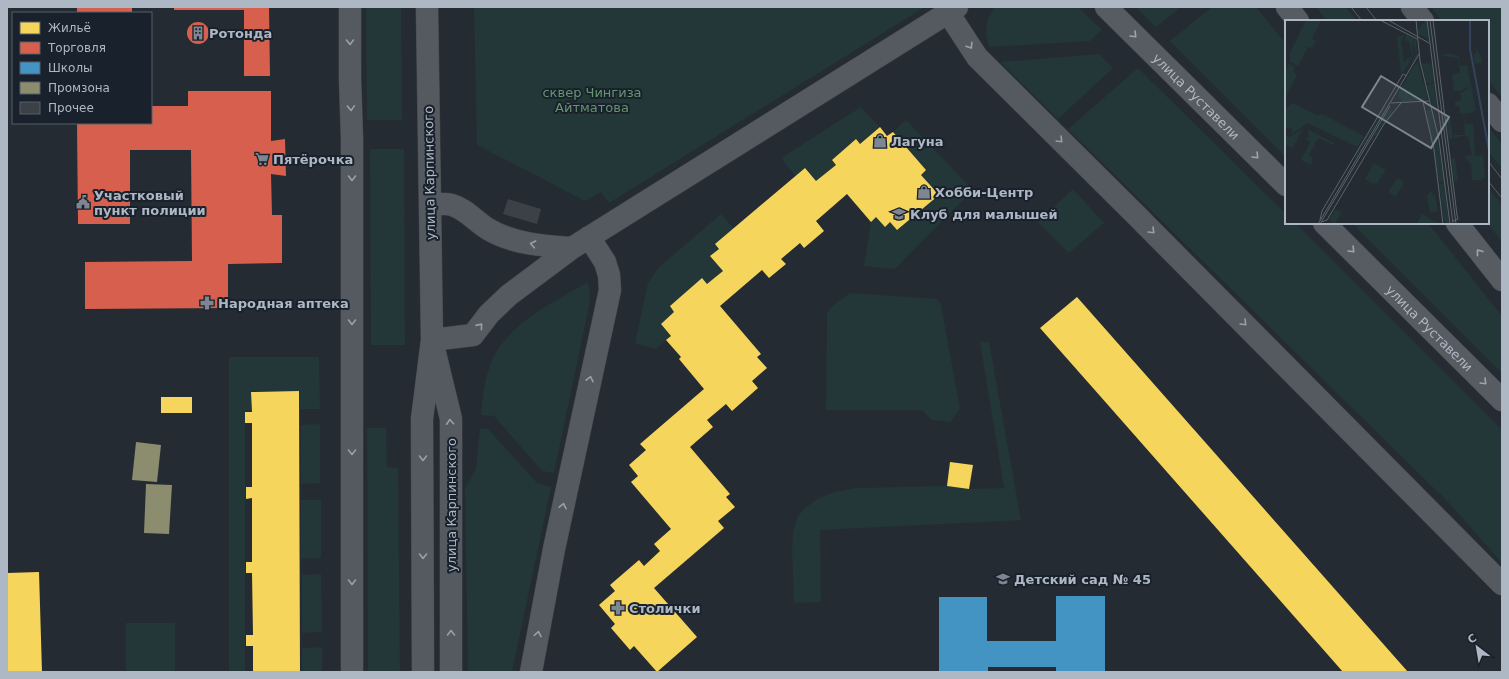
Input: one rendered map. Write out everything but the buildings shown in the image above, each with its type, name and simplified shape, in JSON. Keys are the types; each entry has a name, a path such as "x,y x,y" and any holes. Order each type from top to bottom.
{"main road":[{"name":"улица Руставели","path":"1106,7 1285,184"},
{"path":"1287,7 1297,20"},
{"name":"улица Руставели","path":"1325,224 1502,400"},
{"path":"1458,224 1502,280"}],"street":[{"path":"350,7 352,139 352,672"},
{"name":"улица Карпинского","path":"423,672 422,419 432,340 427,7"},
{"path":"1412,7 1422,20"},
{"path":"432,340 473,335 489,314 509,295 580,242 953,10 977,57 1241,320 1502,584"},
{"path":"1489,105 1502,121"},
{"path":"430,204 452,205 468,214 488,230 514,241 541,246 580,242 605,262 610,275 610,290 554,549 531,672"},
{"name":"улица Карпинского","path":"432,340 451,419 451,672"}],"green space":[{"path":"366,7 401,7 402,120 367,120"},
{"name":"сквер Чингиза Айтматова","path":"474,7 925,7 609,203 601,192 585,201 477,145"},
{"path":"995,7 1078,7 1102,30 1090,41 989,47 986,35 986,26"},
{"path":"1136,7 1181,7 1156,27"},
{"path":"1212,7 1256,7 1285,43 1285,156 1170,41"},
{"path":"1316,7 1346,7 1356,20 1326,20"},
{"path":"1431,7 1502,7 1502,97 1489,81 1489,20 1441,20"},
{"path":"1099,54 1113,68 1058,119 1000,62"},
{"path":"1138,68 1285,213 1285,224 1296,224 1502,430 1502,563 1450,504 1068,129"},
{"path":"861,107 880,127 860,144 856,139 832,160 836,165 816,181 805,168 795,176 781,158"},
{"path":"906,120 973,190 895,269 864,266 871,222 876,217 884,226 890,222 897,230 938,195 921,175 926,170 893,132"},
{"path":"1489,127 1502,144 1502,169 1489,152"},
{"path":"370,149 404,149 405,345 371,345"},
{"path":"1489,188 1502,205 1502,242 1488,224 1489,224"},
{"path":"1073,189 1104,223 1069,253 1038,222"},
{"path":"721,214 734,229 719,249 710,256 723,271 707,284 702,278 670,306 674,312 661,324 671,336 656,349 635,343 648,283 659,267"},
{"path":"1353,224 1429,224 1502,316 1502,373"},
{"path":"588,282 590,293 589,306 554,473 542,471 494,416 481,415 487,376 491,363 498,349 519,325 546,306"},
{"path":"850,293 937,299 941,305 960,409 950,422 932,420 922,410 826,410 827,313 832,306"},
{"path":"980,342 989,342 1021,520 820,530 821,602 794,603 792,550 793,531 798,516 805,508 817,499 831,493 856,488 947,486 969,489 1004,488"},
{"path":"229,357 319,357 320,409 300,409 300,391 251,391 251,411 245,411 245,672 229,672"},
{"path":"320,424 320,483 301,484 301,425"},
{"path":"367,428 386,428 387,467 398,468 400,672 368,672"},
{"path":"480,428 488,429 537,483 551,487 512,672 468,672 465,488 476,469"},
{"path":"301,500 321,500 321,558 301,559"},
{"path":"321,574 322,632 302,633 302,575"},
{"path":"126,623 175,623 175,672 126,672"},
{"path":"322,647 322,672 302,672 302,648"}],"tram line":[{"path":"1351,7 1361,20"},
{"path":"1366,7 1376,20"},
{"path":"1489,162 1502,179"},
{"path":"1489,182 1502,198"}],"place":[{"name":"Ротонда","path":"198,33"},
{"name":"Лагуна","path":"880,141"},
{"name":"Пятёрочка","path":"262,159"},
{"name":"Хобби-Центр","path":"924,192"},
{"name":"Участковый пункт полиции","path":"83,202"},
{"name":"Клуб для малышей","path":"899,214"},
{"name":"Народная аптека","path":"207,303"},
{"name":"Детский сад № 45","path":"1003,579"},
{"name":"Столички","path":"618,608"}]}
